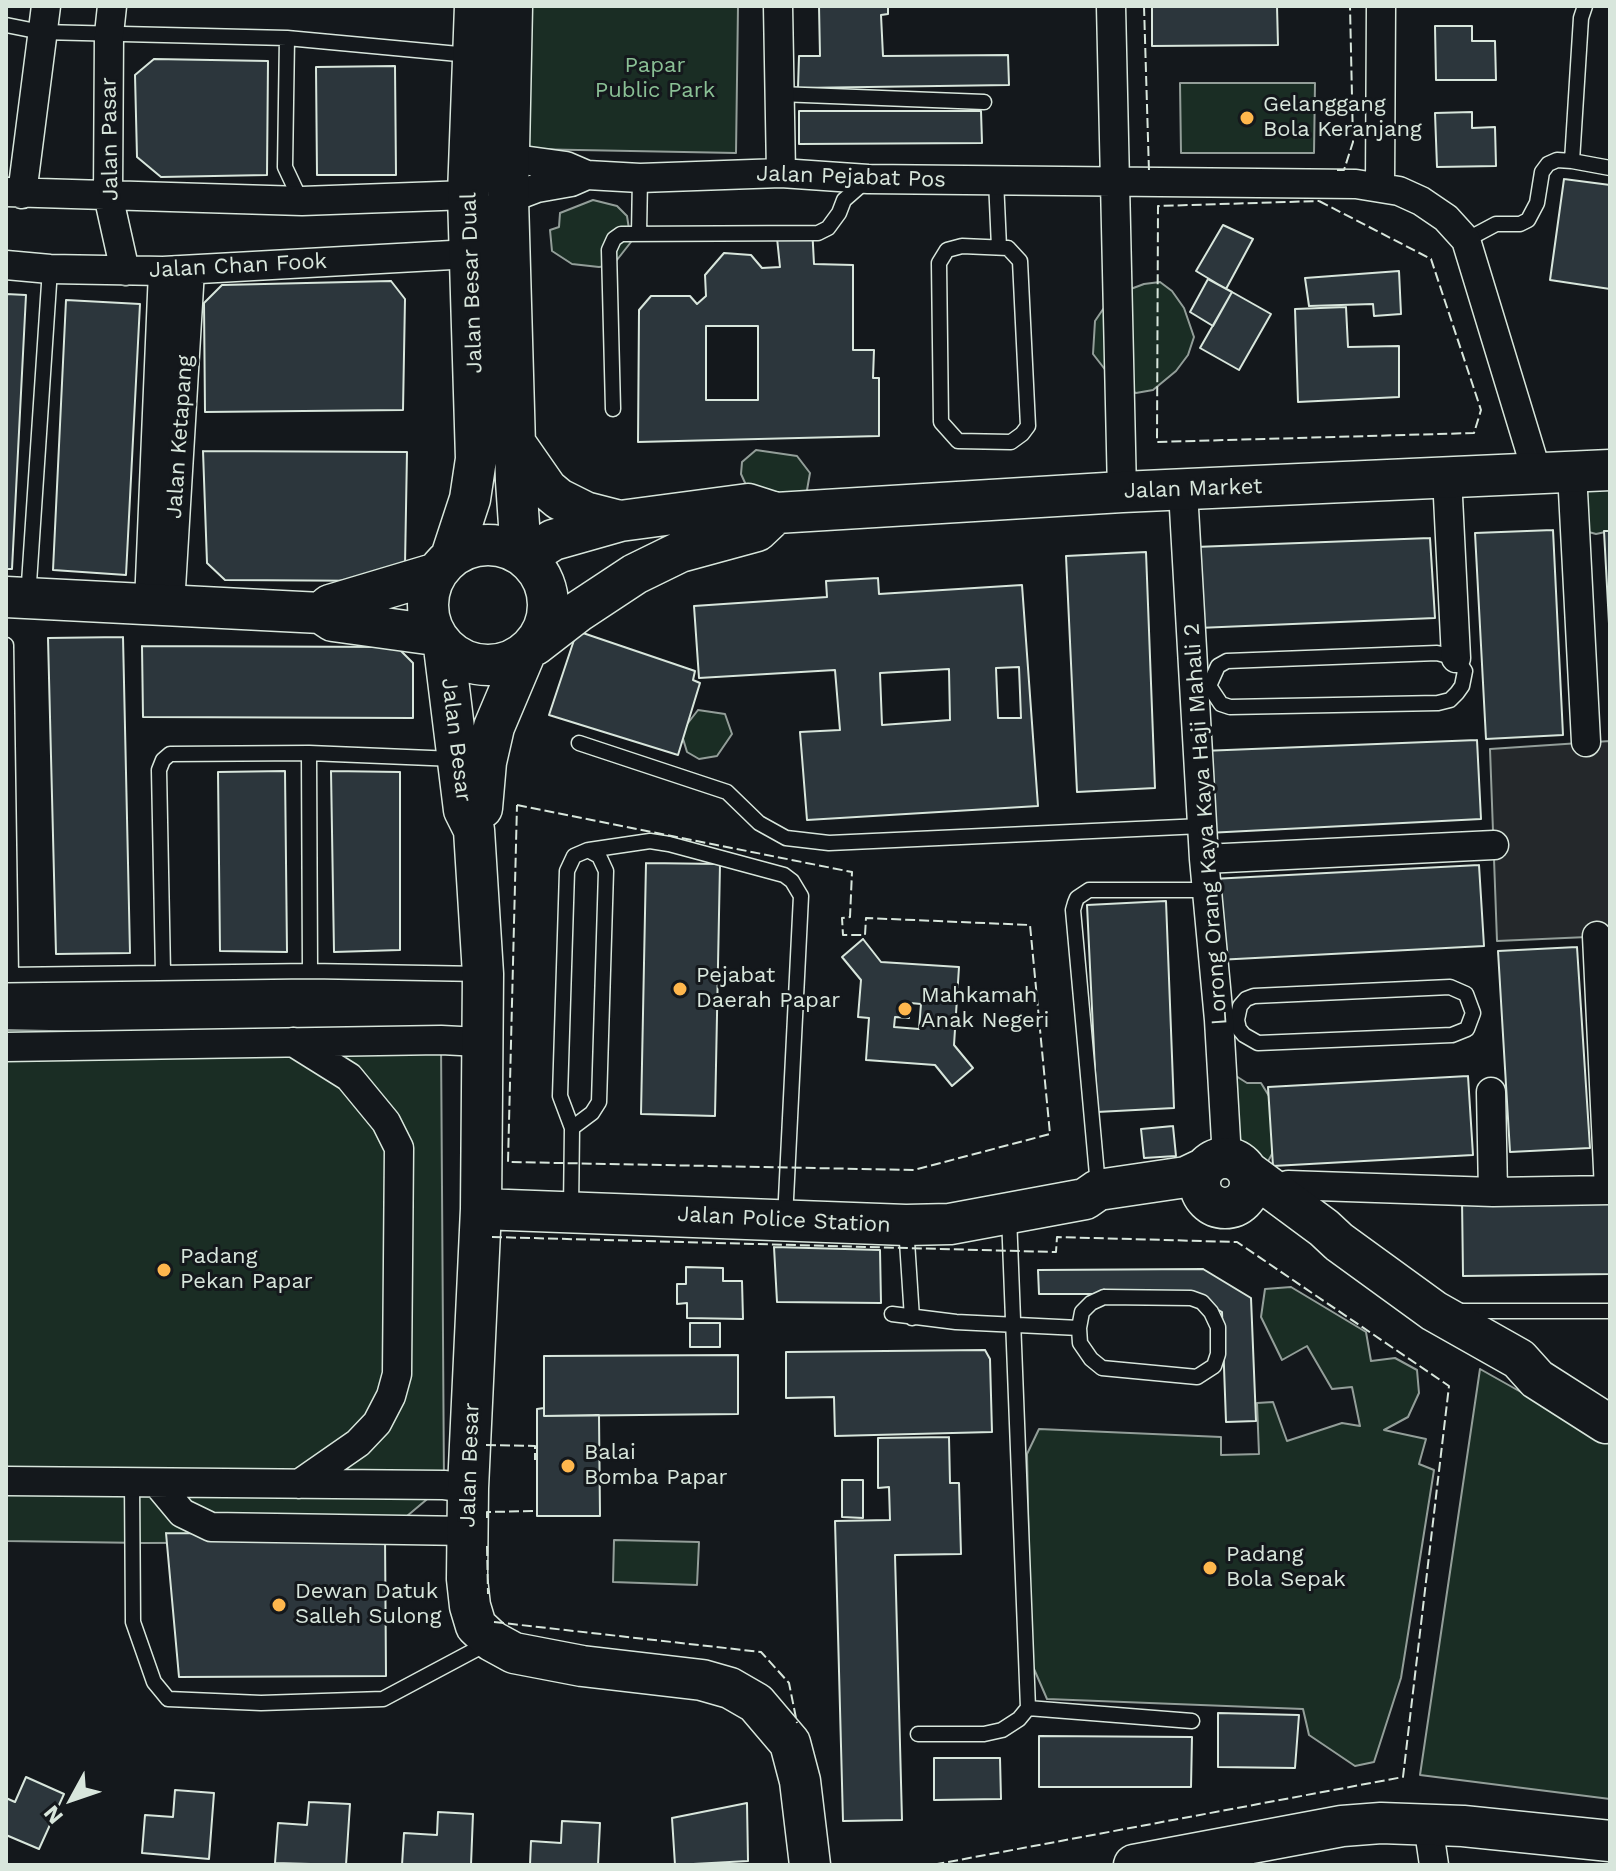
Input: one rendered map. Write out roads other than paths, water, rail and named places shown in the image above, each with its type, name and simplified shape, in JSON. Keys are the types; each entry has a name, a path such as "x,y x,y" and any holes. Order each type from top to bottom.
{"main road":[{"name":"Jalan Besar Dual","path":"444,565 470,499 476,459 468,195 475,6"},
{"name":"Jalan Besar Dual","path":"512,6 508,199 515,443 523,556"},
{"path":"515,443 547,489 559,499 585,512 620,521"},
{"name":"Jalan Market","path":"523,556 553,540 620,521 748,504 776,513 1122,492 1573,472"},
{"path":"444,565 428,593 428,615 440,641 462,660 482,666 504,665 635,574 680,552 757,531 776,513"},
{"path":"321,613 330,605 444,565 467,548 485,544 504,546 523,556 541,576 549,599 549,616 543,632 529,650"},
{"path":"17,598 321,613 333,621 440,641"},
{"name":"Jalan Besar","path":"440,641 460,759 464,810 474,830 483,974 480,1042 481,1209 468,1488 467,1579 476,1626 492,1641"},
{"name":"Jalan Besar","path":"474,830 482,813 486,762 494,727 529,650"},
{"name":"Jalan Police Station","path":"481,1209 906,1225 950,1224 1092,1195 1101,1204 1192,1196 1223,1180 1246,1209 1339,1242 1434,1311 1519,1359 1537,1379 1609,1407"},
{"path":"492,1641 514,1653 543,1660 702,1680 730,1688 756,1703 790,1743 800,1781 810,1865"},
{"path":"1134,1865 1342,1826 1428,1824 1610,1841"}],"street":[{"path":"778,6 781,173"},
{"path":"1111,6 1122,492"},
{"path":"1380,186 1381,6"},
{"path":"44,19 14,193 302,201 468,195"},
{"name":"Jalan Pasar","path":"110,20 108,195 125,271"},
{"name":"Jalan Pejabat Pos","path":"508,158 566,166 587,175 640,178 781,173 868,179 1380,186 1421,201 1446,218 1466,240"},
{"name":"Jalan Pejabat Pos","path":"508,199 587,175"},
{"path":"1466,240 1573,472 1586,742"},
{"name":"Jalan Chan Fook","path":"6,265 50,269 177,270 470,254"},
{"name":"Jalan Ketapang","path":"160,604 177,270"},
{"path":"1447,477 1456,658"},
{"name":"Lorong Orang Kaya Kaya Haji Mahali 2","path":"1183,491 1203,687 1202,826 1206,890 1228,1020 1223,1180"},
{"path":"1204,859 1494,845"},
{"path":"1288,1185 1493,1192 1610,1190 1597,936"},
{"path":"6,1047 441,1040 480,1042"},
{"path":"293,1042 349,1077 386,1122 399,1148 397,1374 394,1385 377,1423 358,1443 299,1484"},
{"path":"1491,1092 1493,1192"},
{"path":"6,1481 444,1485 468,1488"},
{"path":"144,1482 182,1513 211,1527 468,1531"},
{"path":"1428,1824 1434,1865"}],"lane":[{"path":"1572,161 1581,18 1585,6"},
{"path":"6,25 44,19 110,20 473,55"},
{"path":"287,38 285,167 302,201"},
{"path":"779,94 984,102"},
{"path":"1466,240 1496,224 1520,224 1528,220 1537,203 1542,172 1548,164 1557,160 1610,168"},
{"path":"639,234 640,178"},
{"path":"613,409 609,250 614,239 621,234 818,233 828,228 844,200 868,179"},
{"path":"996,180 999,247"},
{"path":"962,246 999,247 1015,253 1022,269 1028,426 1011,442 958,441 941,422 939,263 947,250 962,246"},
{"path":"17,598 50,269"},
{"path":"6,645 8,975 310,971 483,974"},
{"path":"1437,653 1456,658 1465,671 1462,686 1450,700 1438,703 1230,707 1221,704 1203,687 1218,666 1227,661 1437,653"},
{"path":"579,743 727,792 759,823 786,838 829,843 1202,826"},
{"path":"309,753 310,971"},
{"path":"163,973 159,770 170,754 309,753 460,759"},
{"path":"571,1211 572,1128 560,1096 567,871 574,856 588,850 650,841 784,875 792,881 801,896 785,1220"},
{"path":"572,1128 596,1109 599,1102 606,871 603,859 588,850"},
{"path":"1092,1195 1073,910 1075,903 1089,890 1206,890"},
{"path":"1450,987 1466,994 1473,1013 1467,1029 1452,1035 1258,1043 1228,1020 1246,999 1254,996 1450,987"},
{"path":"564,1108 574,1117 584,1118"},
{"path":"918,1734 984,1734 1002,1730 1019,1719 1028,1708 1009,1213"},
{"path":"906,1225 912,1318"},
{"path":"1104,1297 1191,1298 1202,1302 1211,1312 1218,1327 1218,1354 1214,1366 1197,1377 1102,1368 1080,1343 1079,1328 1082,1312 1104,1297"},
{"path":"1434,1311 1610,1311"},
{"path":"892,1314 912,1318 1079,1328"},
{"path":"144,1482 133,1622 154,1682 168,1699 261,1703 383,1699 492,1641"},
{"path":"1028,1708 1192,1721"}],"place":[{"name":"Gelanggang Bola Keranjang","path":"1247,118"},
{"name":"Pejabat Daerah Papar","path":"680,989"},
{"name":"Mahkamah Anak Negeri","path":"905,1009"},
{"name":"Padang Pekan Papar","path":"164,1270"},
{"name":"Balai Bomba Papar","path":"568,1466"},
{"name":"Padang Bola Sepak","path":"1210,1568"},
{"name":"Dewan Datuk Salleh Sulong","path":"279,1605"}],"park label":[{"name":"Papar Public Park","path":"655,78"}]}
